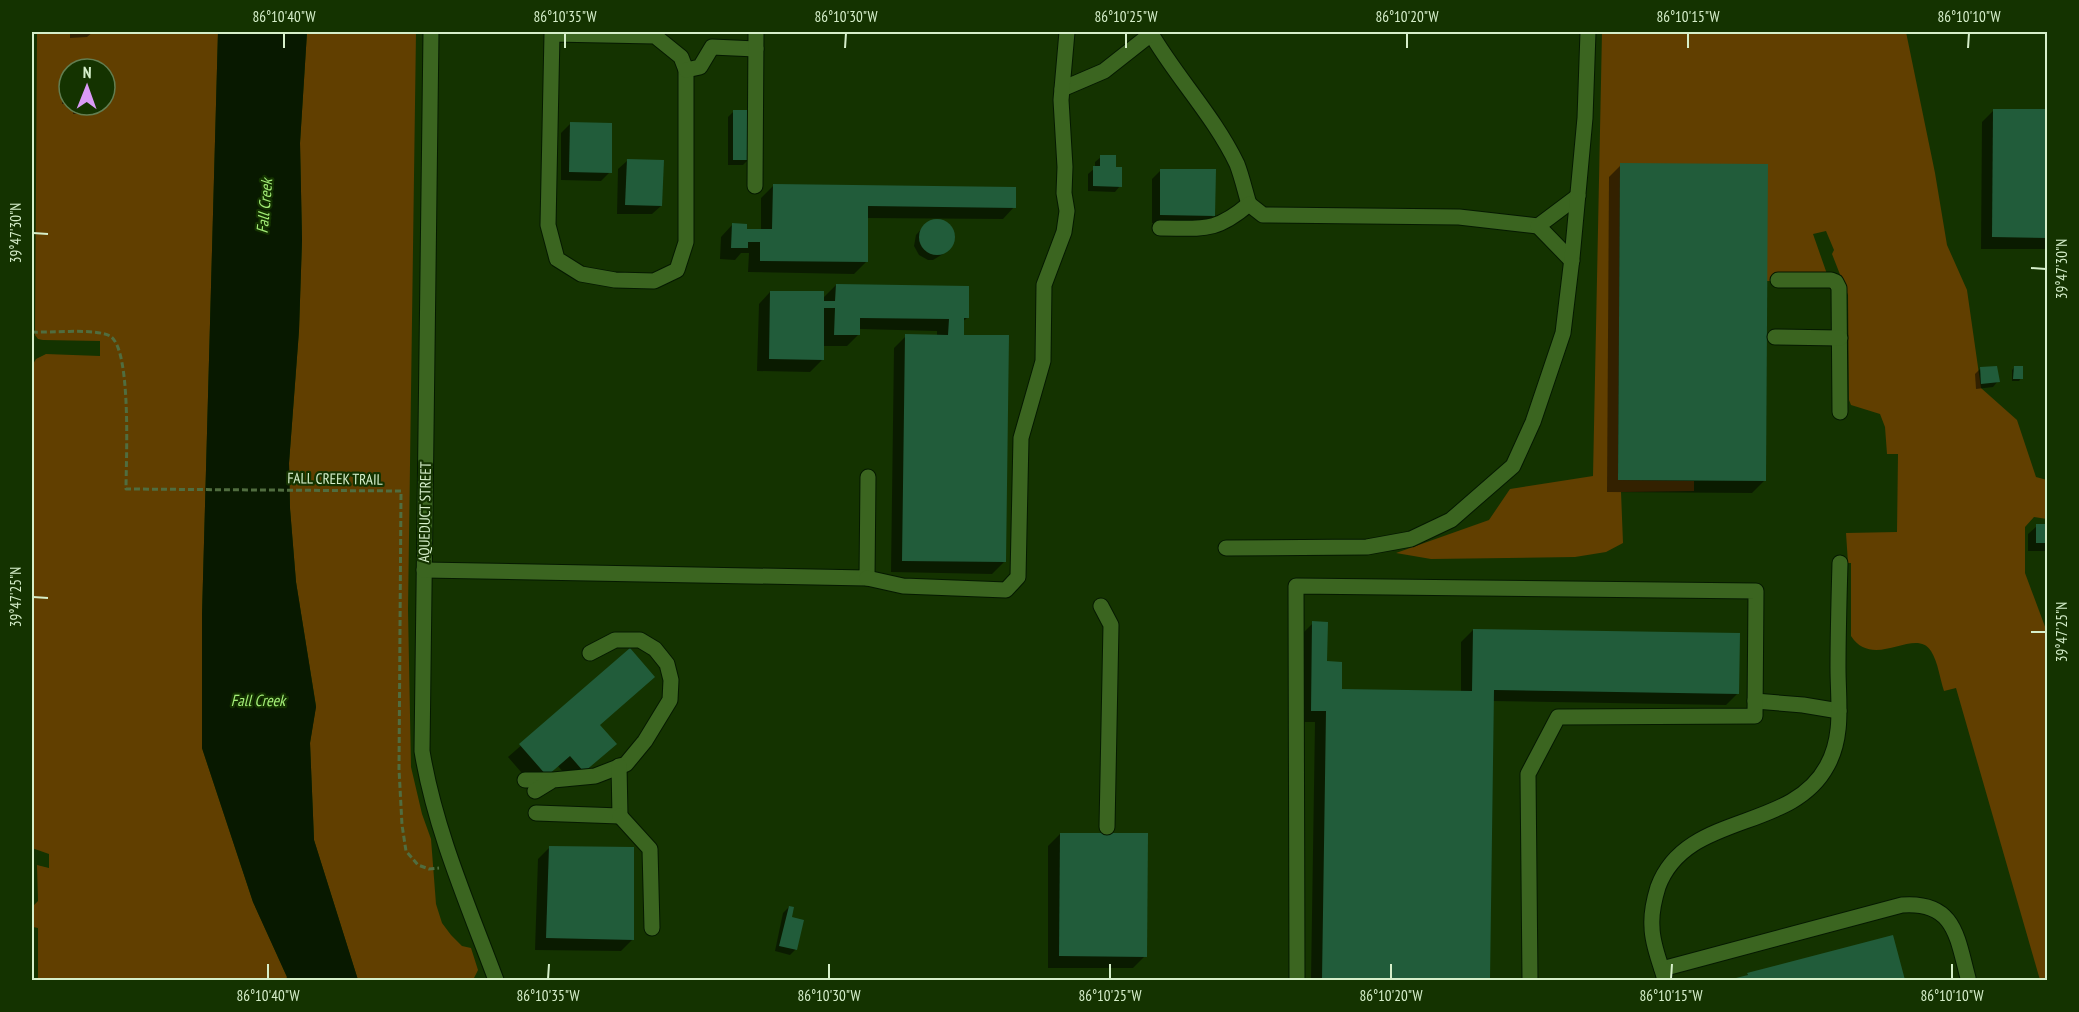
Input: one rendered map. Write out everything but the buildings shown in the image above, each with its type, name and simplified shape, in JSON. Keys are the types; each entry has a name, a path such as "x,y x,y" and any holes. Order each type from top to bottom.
{"street":[{"name":"AQUEDUCT STREET","path":"431,32 422,751 426,774 453,865 496,981"},
{"path":"755,186 756,32"},
{"path":"424,570 867,578 903,586 1006,590 1018,577 1021,438 1043,361 1044,285 1064,232 1067,211 1064,194 1062,89 1067,32"},
{"path":"1062,89 1104,71 1151,32 1222,137 1238,166 1249,204 1263,215 1459,217 1538,226 1572,261"},
{"path":"1226,548 1367,548 1411,539 1450,520 1513,466 1533,422 1563,333 1585,118 1588,32"},
{"path":"552,33 655,36 681,57 686,70 686,242 677,270 654,281 615,280 581,274 557,259 548,225 552,33"},
{"path":"686,70 700,67 712,47 756,49"},
{"path":"1538,226 1578,196"},
{"path":"1160,228 1210,228 1231,219 1249,204"},
{"path":"1778,280 1830,280 1836,282 1839,288 1840,412"},
{"path":"1774,337 1840,338"},
{"path":"867,578 868,477"},
{"path":"1840,563 1839,711 1835,749 1826,768 1808,791 1784,805 1697,840 1684,850 1667,870 1656,893 1652,921 1653,939 1664,975 1902,905 1919,904 1941,913 1952,925 1968,978"},
{"path":"1297,981 1296,586 1756,591 1755,716 1558,717 1528,774 1530,981"},
{"path":"1101,606 1111,625 1107,828"},
{"path":"530,786 553,780 595,776 626,764 645,741 670,700 671,680 667,664 655,649 640,640 615,640 590,653"},
{"path":"1755,701 1839,711"},
{"path":"619,766 620,816 650,849 651,928"},
{"path":"536,813 620,816"}],"path":[{"name":"FALL CREEK TRAIL","path":"32,332 98,333 110,336 116,342 124,374 126,489 401,491 399,769 402,825 406,851 418,865 429,869 444,867"}],"shaded area":[{"path":"39,32 218,32 202,616 202,748 253,902 287,977 286,980 38,980 38,928 33,927 32,978 32,907 38,901 37,865 49,868 49,854 32,848 32,366 36,359 46,354 100,356 100,341 43,340 38,339 35,335 37,34"},
{"path":"307,32 416,32 408,610 411,767 422,814 431,839 436,904 442,923 451,935 462,946 471,948 478,970 473,980 358,980 314,840 310,743 316,706 296,582 289,463 299,331 302,240 300,143"},
{"path":"1602,32 1906,32 1935,173 1947,245 1967,290 1981,388 2017,420 2036,477 2047,480 2047,519 2034,517 2025,527 2025,573 2047,632 2047,980 2040,980 1956,688 1944,691 1933,655 1924,645 1915,643 1871,650 1860,646 1851,636 1851,563 1848,563 1846,533 1897,532 1898,454 1887,454 1885,427 1880,414 1851,405 1849,400 1848,295 1832,254 1834,250 1826,231 1813,234 1827,274 1814,282 1767,281 1620,163 1618,480 1694,481 1694,491 1621,492 1623,543 1606,552 1575,557 1431,559 1396,553 1489,520 1510,489 1593,476"}],"water":[{"name":"Fall Creek","path":"218,32 307,32 300,143 302,240 299,330 289,463 290,509 296,582 316,707 310,743 314,840 358,980 286,980 287,977 253,902 202,748 202,616"}]}
